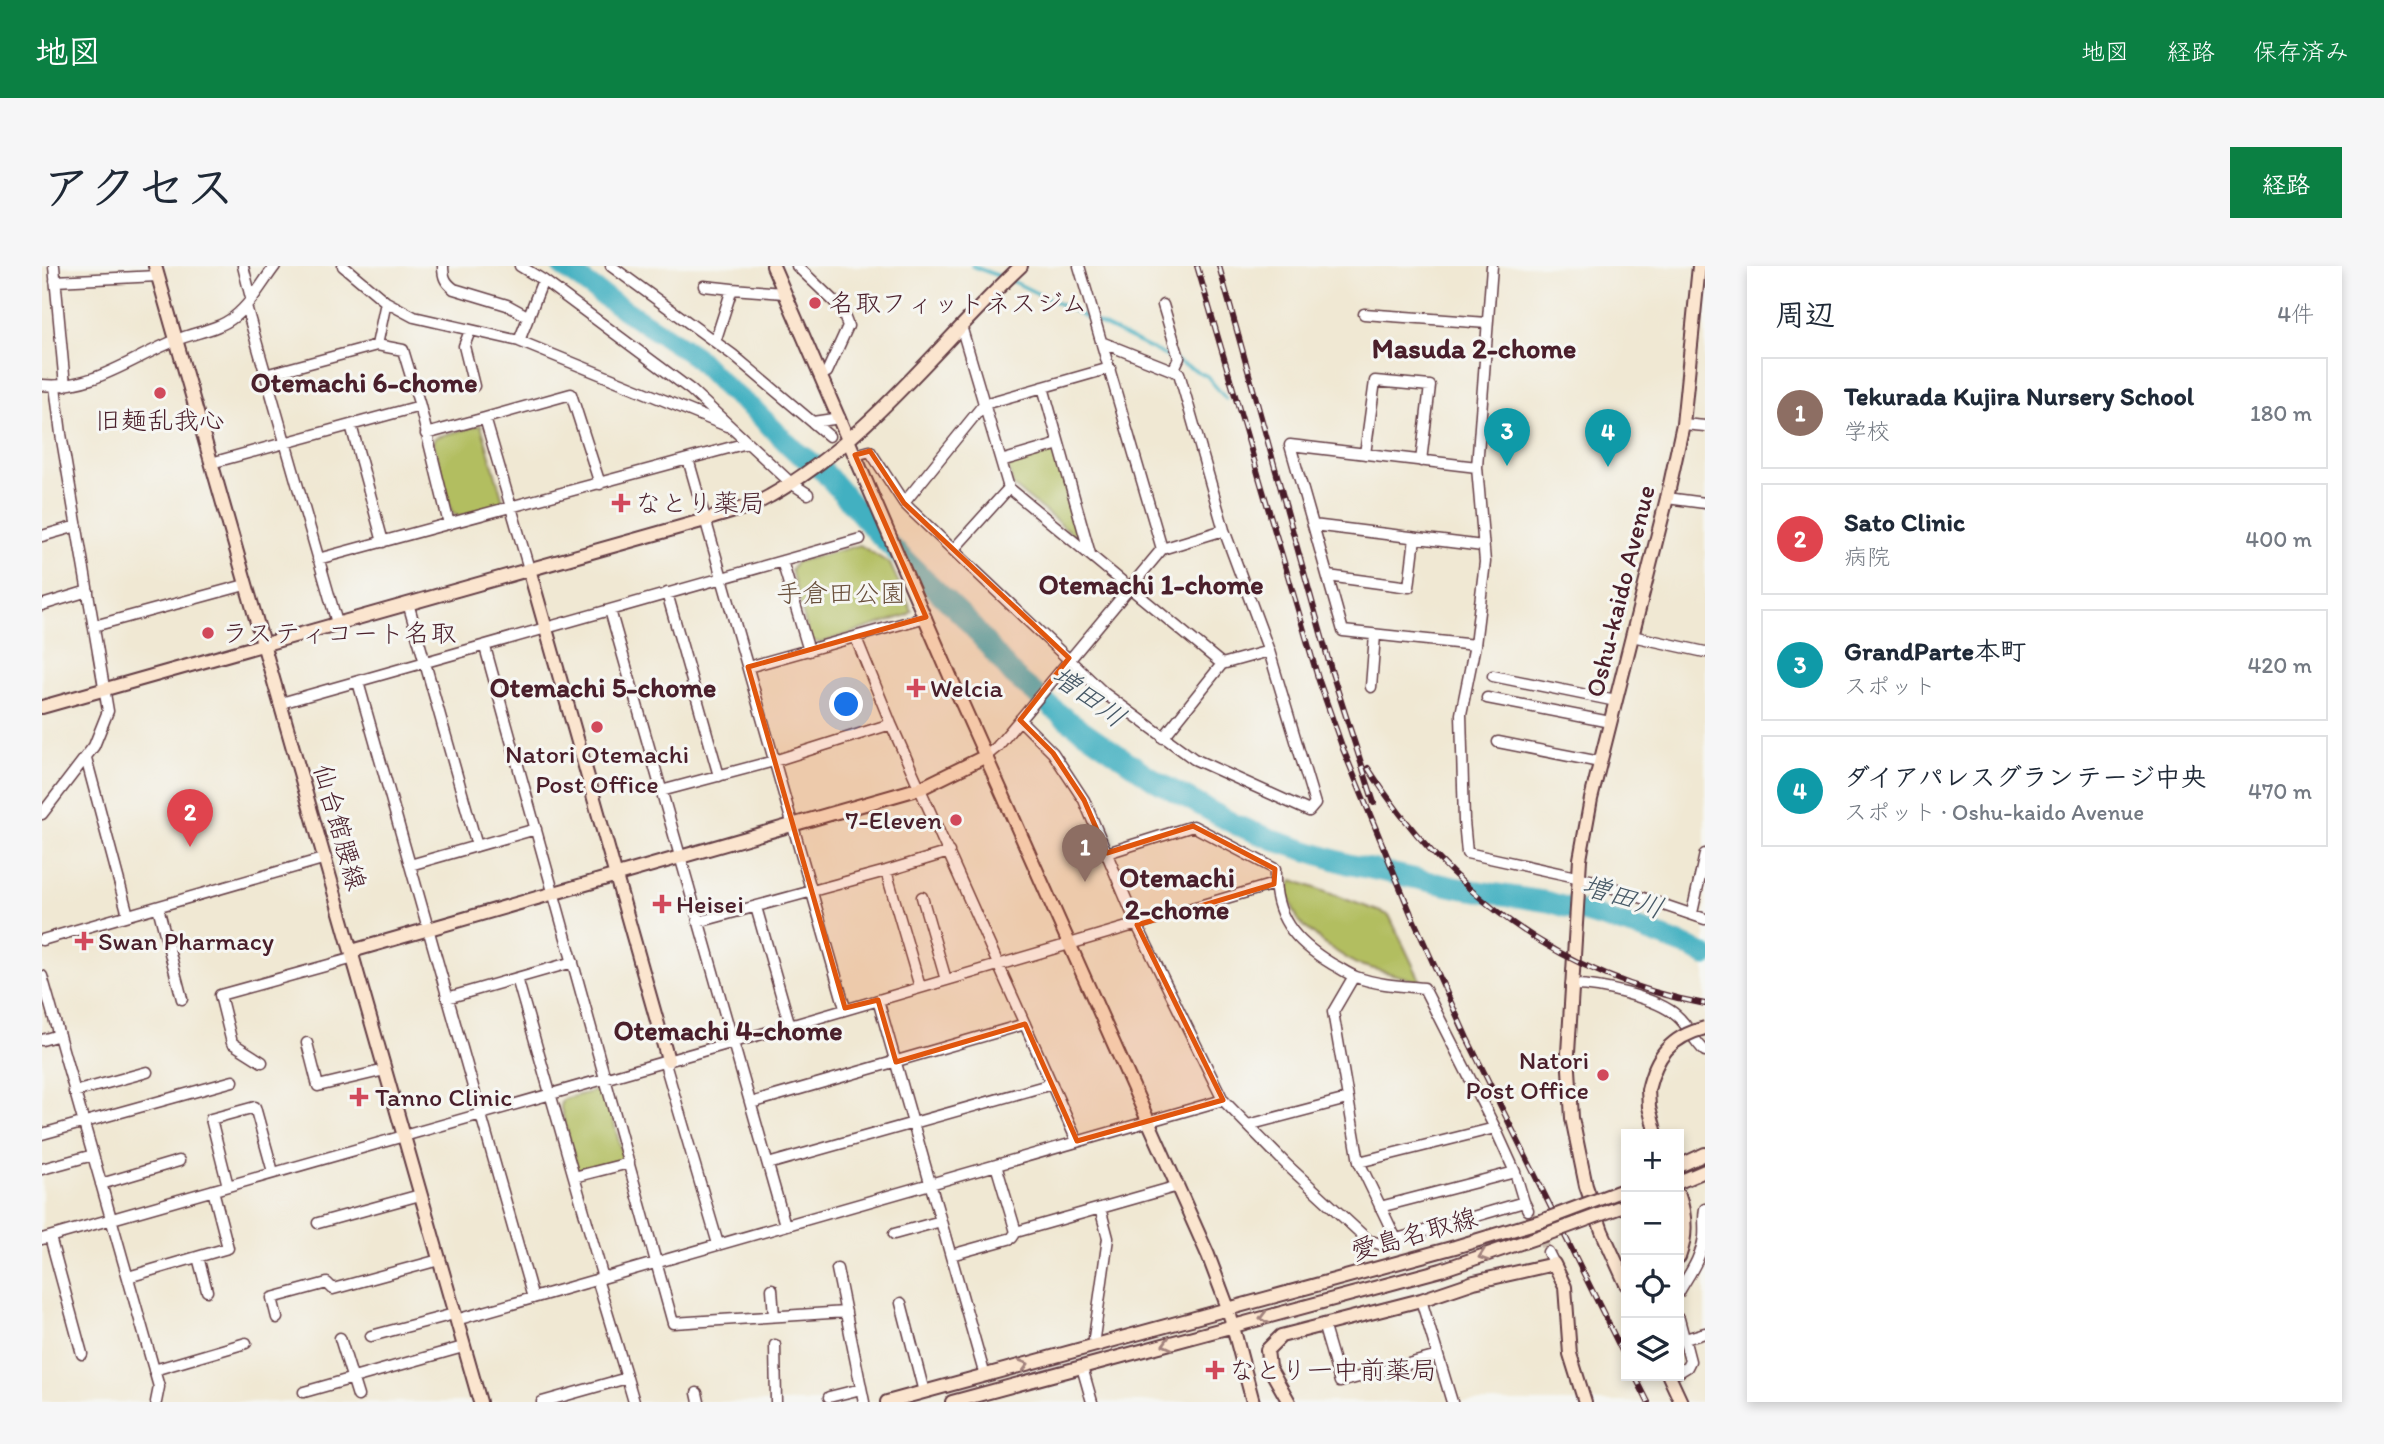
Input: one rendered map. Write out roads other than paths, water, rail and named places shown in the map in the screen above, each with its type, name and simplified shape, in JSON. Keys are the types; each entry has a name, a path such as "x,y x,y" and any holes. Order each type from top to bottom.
{"street":[{"path":"42,814 94,746 108,710 77,526 60,386 54,266"},
{"path":"243,266 248,302 265,376 337,623"},
{"path":"42,385 60,386 89,381 177,340 233,318 275,266"},
{"path":"343,266 386,302 414,317 519,341 730,427"},
{"path":"443,266 446,284 454,289 507,305 528,317"},
{"path":"520,266 543,280 691,390 747,443 808,494"},
{"path":"611,266 715,342 829,436"},
{"path":"773,266 986,756 1178,1186 1228,1308 1253,1402"},
{"path":"797,266 841,308 848,326 827,372 820,375"},
{"path":"1079,266 1162,548"},
{"path":"1492,266 1477,467 1485,562 1475,645 1461,714 1467,853 1579,880 1705,919"},
{"name":"Oshu-kaido Avenue","path":"1621,1273 1586,1186 1572,1118 1568,1053 1582,840 1683,424 1699,266"},
{"path":"42,708 752,505 794,481 837,450 1017,270"},
{"path":"55,281 157,271"},
{"name":"仙台館腰線","path":"157,271 480,1402"},
{"path":"519,341 543,280"},
{"path":"704,286 784,293"},
{"path":"715,342 733,289"},
{"path":"377,345 386,302"},
{"path":"1163,305 1178,358 1173,370"},
{"path":"1364,314 1487,323"},
{"path":"961,326 1009,488 1222,664"},
{"path":"470,331 464,346 474,386"},
{"path":"857,460 870,451 904,503 1104,693 1194,758 1309,811 1315,804 1269,651 1224,530 1179,373 1100,337"},
{"path":"265,376 377,345 402,350 420,406 449,524"},
{"path":"904,503 984,404 1110,368"},
{"path":"1365,454 1374,381 1430,386 1421,461"},
{"path":"1043,387 1090,554"},
{"path":"426,434 571,394 600,484"},
{"path":"211,463 420,406"},
{"path":"485,418 718,1244"},
{"path":"813,422 840,418"},
{"path":"1683,424 1705,426"},
{"path":"351,425 383,542"},
{"path":"318,559 511,509 747,443"},
{"path":"1001,461 1059,444"},
{"path":"1475,645 1343,631 1290,445 1477,467"},
{"path":"688,459 845,1008"},
{"path":"953,550 1009,488"},
{"path":"1667,498 1705,503"},
{"path":"1313,524 1483,546"},
{"path":"42,536 77,526"},
{"path":"262,1062 232,1043 220,995 428,929 922,788 986,756 1020,720 1162,548 1224,530"},
{"path":"1328,576 1409,587 1415,538"},
{"path":"281,704 860,539"},
{"path":"782,561 809,651"},
{"path":"94,626 245,584"},
{"path":"42,605 88,591"},
{"path":"667,593 719,776"},
{"path":"408,603 477,846"},
{"path":"610,610 785,1225"},
{"path":"748,667 926,617"},
{"path":"1371,687 1375,635"},
{"path":"1632,636 1705,652"},
{"path":"856,638 891,724 922,788 1077,1141"},
{"path":"485,646 673,1323 846,1312"},
{"path":"1163,738 1222,664 1269,651"},
{"path":"1493,676 1616,701"},
{"path":"358,682 533,1298"},
{"path":"1487,698 1610,722"},
{"path":"1020,720 1054,753 1084,800 1138,925 1223,1100 1248,1125 1368,1240 1380,1244 1526,1206 1515,1172 1495,1128 1424,988 1385,985 1354,976 1312,951 1291,933 1274,884 1275,869 1193,827 1107,853"},
{"path":"660,791 774,761 891,724"},
{"path":"1498,742 1600,762"},
{"path":"86,758 128,915"},
{"path":"410,865 536,829"},
{"path":"698,922 886,872 949,852"},
{"path":"1692,913 1705,854"},
{"path":"42,940 326,858"},
{"path":"886,872 920,987"},
{"path":"82,1354 46,1238 790,1026 1274,884"},
{"path":"922,897 946,979"},
{"path":"158,907 182,999"},
{"path":"756,907 790,1026"},
{"path":"447,998 573,962"},
{"path":"42,976 159,1387 156,1402"},
{"path":"1354,976 1333,1012 1359,1162 1396,1239"},
{"path":"517,978 551,1093 634,1402"},
{"path":"1571,985 1604,987 1667,1009 1684,1022 1705,1051"},
{"path":"878,1000 985,1376"},
{"path":"751,1103 1025,1024"},
{"path":"1656,1129 1649,1107 1648,1090 1653,1069 1661,1055 1674,1042 1705,1028"},
{"path":"42,1040 59,1035"},
{"path":"307,1043 318,1086 385,1070"},
{"path":"74,1091 147,1072"},
{"path":"42,1134 233,1081"},
{"path":"768,1164 1052,1084"},
{"path":"1248,1125 1348,1099"},
{"path":"371,1336 533,1298 1223,1100"},
{"path":"228,1186 211,1119 255,1107 273,1172"},
{"path":"1359,1162 1495,1128"},
{"path":"1684,1164 1705,1154"},
{"path":"42,1169 93,1155"},
{"path":"101,1184 179,1161"},
{"path":"574,1177 629,1163"},
{"path":"996,1166 1016,1232"},
{"path":"1684,1180 1705,1171"},
{"path":"1380,1207 1515,1172"},
{"path":"951,1255 1012,1238 1016,1232 1178,1186"},
{"path":"128,1277 228,1248 213,1190"},
{"name":"愛島名取線","path":"887,1402 1455,1247 1541,1221 1621,1191"},
{"path":"318,1223 420,1195"},
{"name":"愛島名取線","path":"952,1402 1441,1270 1621,1207"},
{"path":"1096,1346 1094,1338 1108,1238 1100,1208"},
{"path":"1684,1285 1699,1258 1704,1237 1705,1209"},
{"path":"1684,1216 1684,1237"},
{"path":"894,1234 941,1221"},
{"path":"198,1257 207,1291"},
{"path":"1289,1402 1269,1367 1267,1350 1281,1336 1421,1300 1551,1258 1565,1286 1570,1354 1585,1402"},
{"path":"277,1318 272,1298 327,1283 333,1289 439,1260"},
{"path":"837,1269 864,1402"},
{"path":"772,1289 774,1317"},
{"path":"1421,1300 1452,1402"},
{"path":"901,1303 924,1392"},
{"path":"1323,1324 1340,1382 1438,1356"},
{"path":"1685,1339 1705,1333"},
{"path":"1684,1336 1690,1361 1684,1369"},
{"path":"340,1338 358,1396"},
{"path":"154,1370 246,1343"},
{"path":"775,1345 775,1402"},
{"path":"304,1392 463,1347"},
{"path":"1082,1367 1093,1402"},
{"path":"542,1402 569,1398 627,1378"},
{"path":"1675,1381 1681,1402"},
{"path":"829,1397 861,1389"}],"waterway":[{"name":"増田川","path":"562,266 695,356 794,450 824,472 878,534 966,619 1013,675 1062,716 1156,781 1236,825 1348,864 1459,888 1549,902 1643,930 1705,956"},
{"path":"972,266 1012,281 1207,376 1226,399"}],"tunnel":[{"path":"1528,1210 1548,1252"}],"railway":[{"path":"1197,266 1318,678 1343,749 1411,914 1467,1038 1621,1349"},
{"path":"1219,266 1332,673 1374,803"},
{"path":"1368,768 1399,813 1434,853 1471,890 1512,922 1555,950 1602,973 1652,991 1705,1004"},
{"path":"1638,1381 1648,1402"}],"place":[{"name":"名取フィットネスジム","path":"815,303"},
{"name":"旧麺乱我心","path":"160,393"},
{"name":"GrandParte本町","path":"1507,466"},
{"name":"ダイアパレスグランテージ中央","path":"1608,467"},
{"name":"なとり薬局","path":"621,503"},
{"name":"ラスティコート名取","path":"208,633"},
{"name":"Welcia","path":"916,688"},
{"name":"Natori Otemachi Post Office","path":"597,727"},
{"name":"7-Eleven","path":"956,820"},
{"name":"Sato Clinic","path":"190,847"},
{"name":"Tekurada Kujira Nursery School","path":"1085,882"},
{"name":"Heisei","path":"662,904"},
{"name":"Swan Pharmacy","path":"84,941"},
{"name":"Natori Post Office","path":"1603,1075"},
{"name":"Tanno Clinic","path":"359,1097"},
{"name":"なとり一中前薬局","path":"1215,1370"}],"district":[{"name":"Masuda 2-chome","path":"1474,348"},
{"name":"Otemachi 6-chome","path":"364,382"},
{"name":"Otemachi 1-chome","path":"1151,584"},
{"name":"Otemachi 5-chome","path":"603,687"},
{"name":"Otemachi 2-chome","path":"1177,893"},
{"name":"Otemachi 4-chome","path":"728,1030"}],"park label":[{"name":"手倉田公園","path":"841,593"}]}
